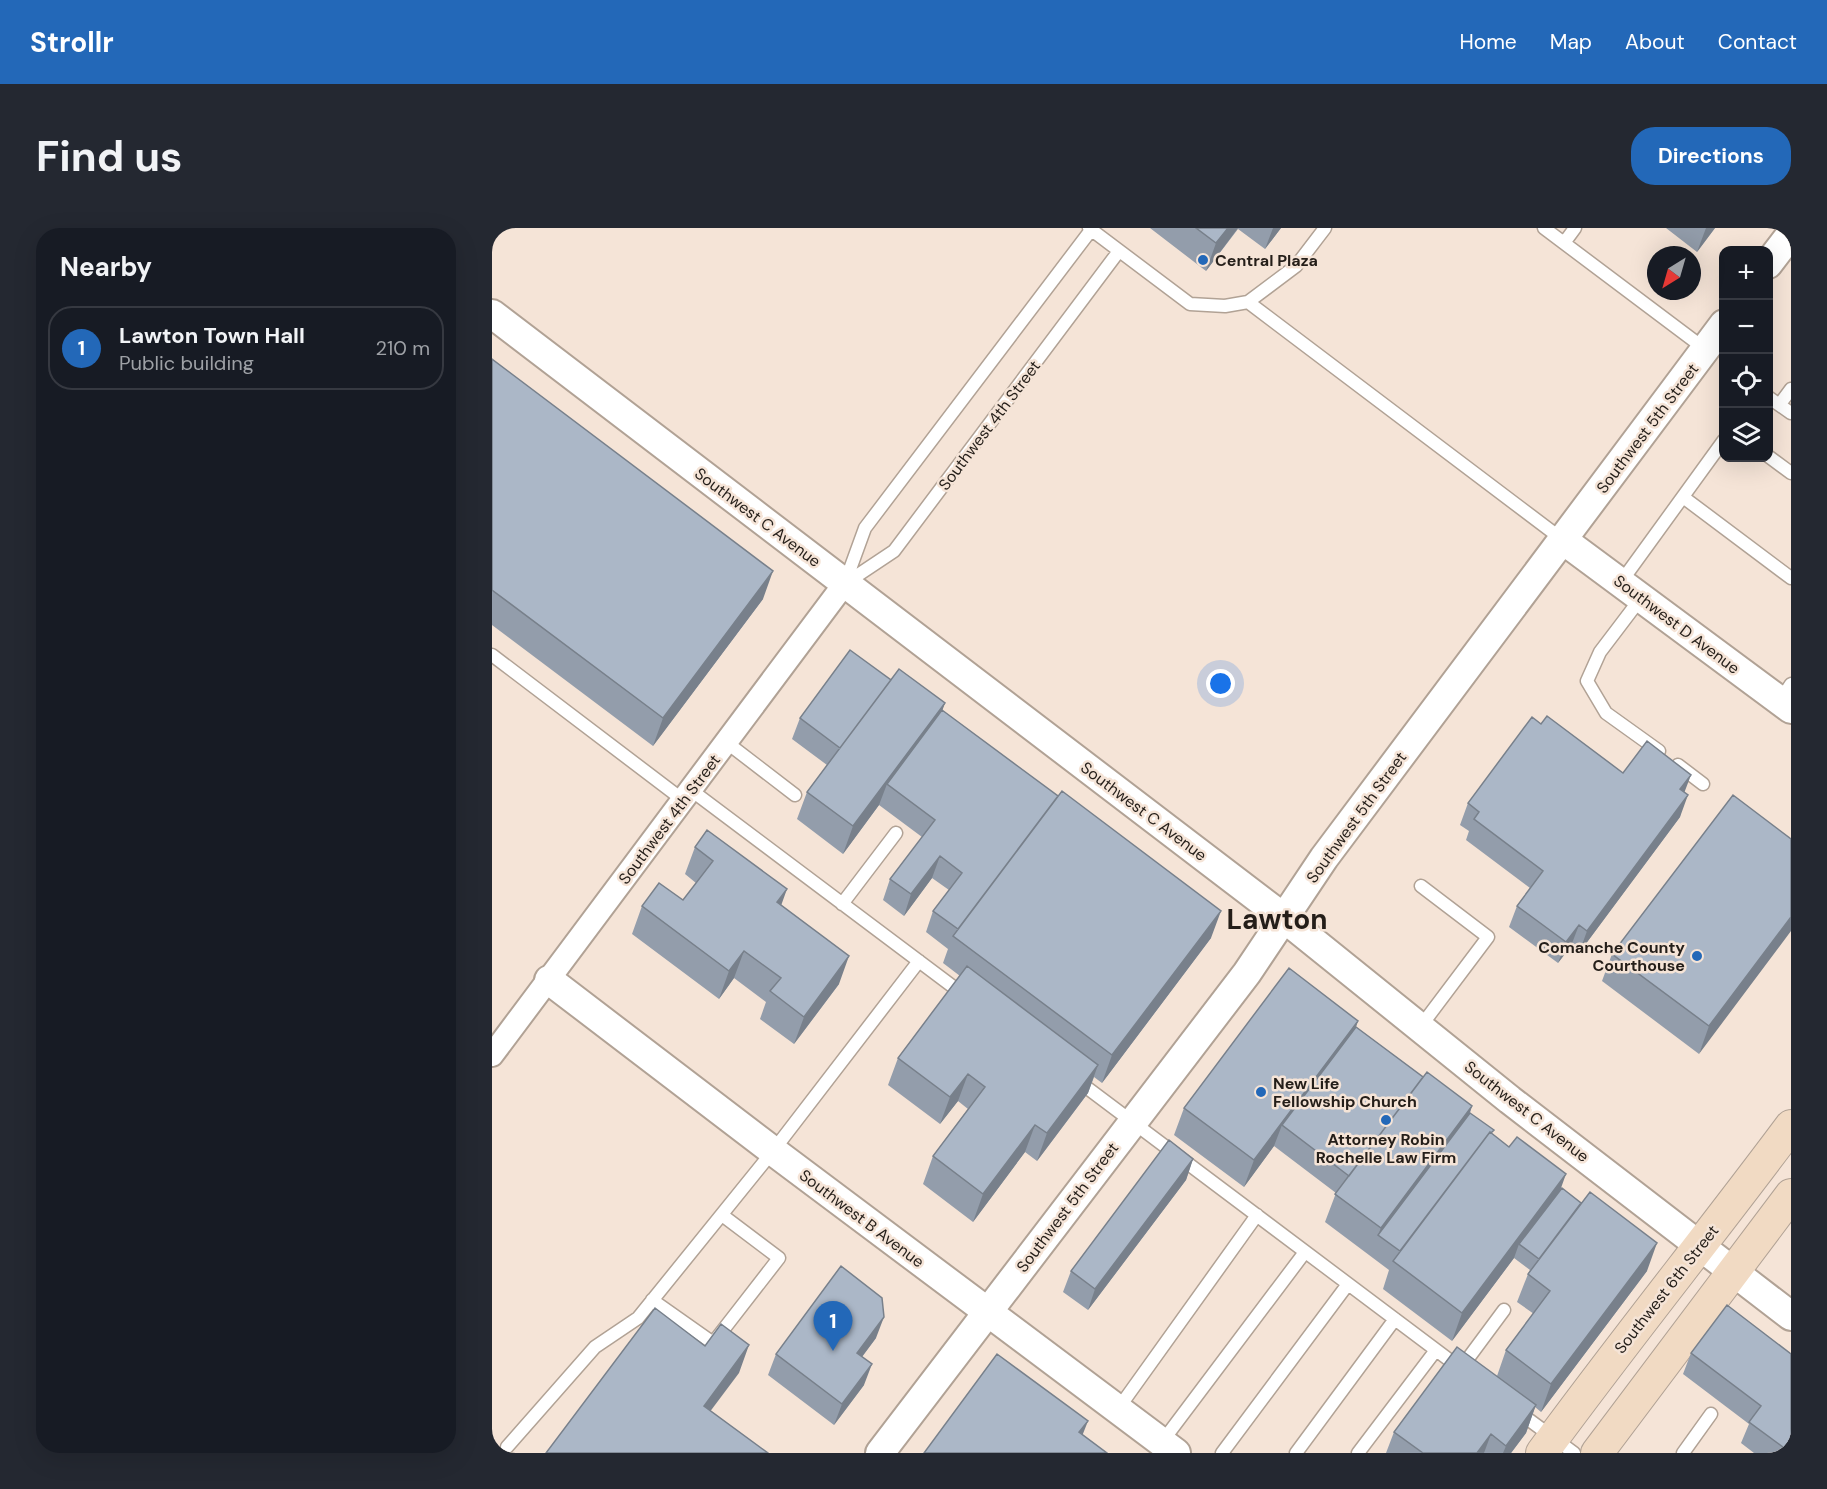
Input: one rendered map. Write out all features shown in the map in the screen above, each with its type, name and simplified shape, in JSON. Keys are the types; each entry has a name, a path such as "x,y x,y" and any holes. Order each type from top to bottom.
{"main road":[{"name":"Southwest 6th Street","path":"1556,1448 1700,1245 1791,1126"},
{"path":"1597,1453 1791,1195"}],"street":[{"path":"1773,257 1791,234"},
{"name":"Southwest C Avenue","path":"492,314 1284,918 1421,1026 1510,1100 1734,1272 1789,1311"},
{"name":"Southwest 5th Street","path":"880,1453 1247,973 1331,849 1719,331"},
{"name":"Southwest D Avenue","path":"1563,540 1787,698"},
{"name":"Southwest 4th Street","path":"492,1055 845,583"},
{"name":"Southwest B Avenue","path":"549,980 1169,1448"}],"lane":[{"path":"1090,229 1190,304 1225,306 1248,302 1296,266 1325,228"},
{"path":"1544,228 1705,349"},
{"path":"1564,243 1575,228"},
{"name":"Southwest 4th Street","path":"845,583 865,528 1090,229"},
{"name":"Southwest 4th Street","path":"845,583 894,552 1119,251"},
{"path":"1248,302 1563,540"},
{"path":"1780,405 1791,389"},
{"path":"1773,400 1791,413"},
{"path":"1703,784 1606,713 1587,681 1631,590 1683,497 1719,447"},
{"path":"1773,460 1791,473"},
{"path":"1683,497 1791,578"},
{"path":"492,655 842,904 974,1003"},
{"path":"726,742 795,795"},
{"path":"842,904 896,833"},
{"path":"1421,886 1488,937 1421,1026"},
{"path":"507,1447 595,1347 638,1318 773,1151 919,961"},
{"path":"1067,1072 1465,1372 1504,1310"},
{"path":"652,1300 713,1343 779,1258 722,1215"},
{"path":"1118,1409 1257,1215"},
{"path":"1169,1448 1305,1252"},
{"path":"1222,1453 1348,1284"},
{"path":"1296,1453 1395,1319"},
{"path":"1358,1453 1436,1350"},
{"path":"1507,1403 1556,1448"},
{"path":"1683,1453 1711,1414"}],"building":[{"path":"1196,228 1228,228 1216,243"},
{"path":"492,359 773,571 663,718 492,590"},
{"path":"850,650 891,680 840,748 800,718"},
{"path":"899,669 945,703 853,826 807,792"},
{"path":"942,710 1058,796 958,929 933,911 962,873 940,856 911,894 890,879 935,820 887,784"},
{"path":"1547,716 1623,773 1647,741 1691,775 1680,789 1688,795 1587,931 1579,925 1566,942 1517,906 1543,871 1474,819 1479,812 1468,803 1532,717 1541,724"},
{"path":"1062,791 1221,911 1112,1055 953,936"},
{"name":"Comanche County Courthouse","path":"1733,795 1791,839 1791,917 1709,1026 1612,954"},
{"path":"707,830 787,889 777,902 849,956 804,1017 770,991 781,978 744,951 729,971 642,906 659,883 683,900 713,861 695,847"},
{"path":"967,966 1098,1065 1047,1133 1035,1125 983,1194 933,1156 985,1087 968,1074 950,1097 898,1058"},
{"name":"New Life Fellowship Church","path":"1289,968 1358,1021 1254,1160 1184,1108"},
{"path":"1356,1027 1423,1077 1349,1176 1282,1125"},
{"path":"1427,1072 1472,1106 1381,1228 1335,1194"},
{"path":"1470,1113 1494,1130 1490,1132 1400,1251 1378,1235"},
{"path":"1490,1132 1509,1147 1517,1137 1566,1174 1462,1313 1393,1261"},
{"path":"1169,1140 1193,1159 1095,1289 1071,1271"},
{"path":"1562,1188 1581,1203 1539,1259 1519,1244"},
{"path":"1590,1192 1657,1243 1551,1384 1506,1350 1550,1291 1528,1274"},
{"path":"841,1266 882,1298 884,1317 857,1353 872,1364 842,1404 776,1354"},
{"path":"1727,1305 1791,1354 1791,1453 1749,1422 1761,1406 1691,1353"},
{"path":"655,1308 705,1346 721,1324 749,1345 704,1406 768,1453 546,1453"},
{"path":"1457,1347 1536,1405 1506,1446 1491,1434 1477,1453 1423,1453 1394,1432"},
{"path":"997,1354 1088,1421 1079,1432 1107,1453 924,1453"}],"place":[{"name":"Central Plaza","path":"1203,260"},
{"name":"Comanche County Courthouse","path":"1697,956"},
{"name":"New Life Fellowship Church","path":"1261,1092"},
{"name":"Attorney Robin Rochelle Law Firm","path":"1386,1120"},
{"name":"Lawton Town Hall","path":"833,1351"}],"district":[{"name":"Lawton","path":"1277,919"}]}
